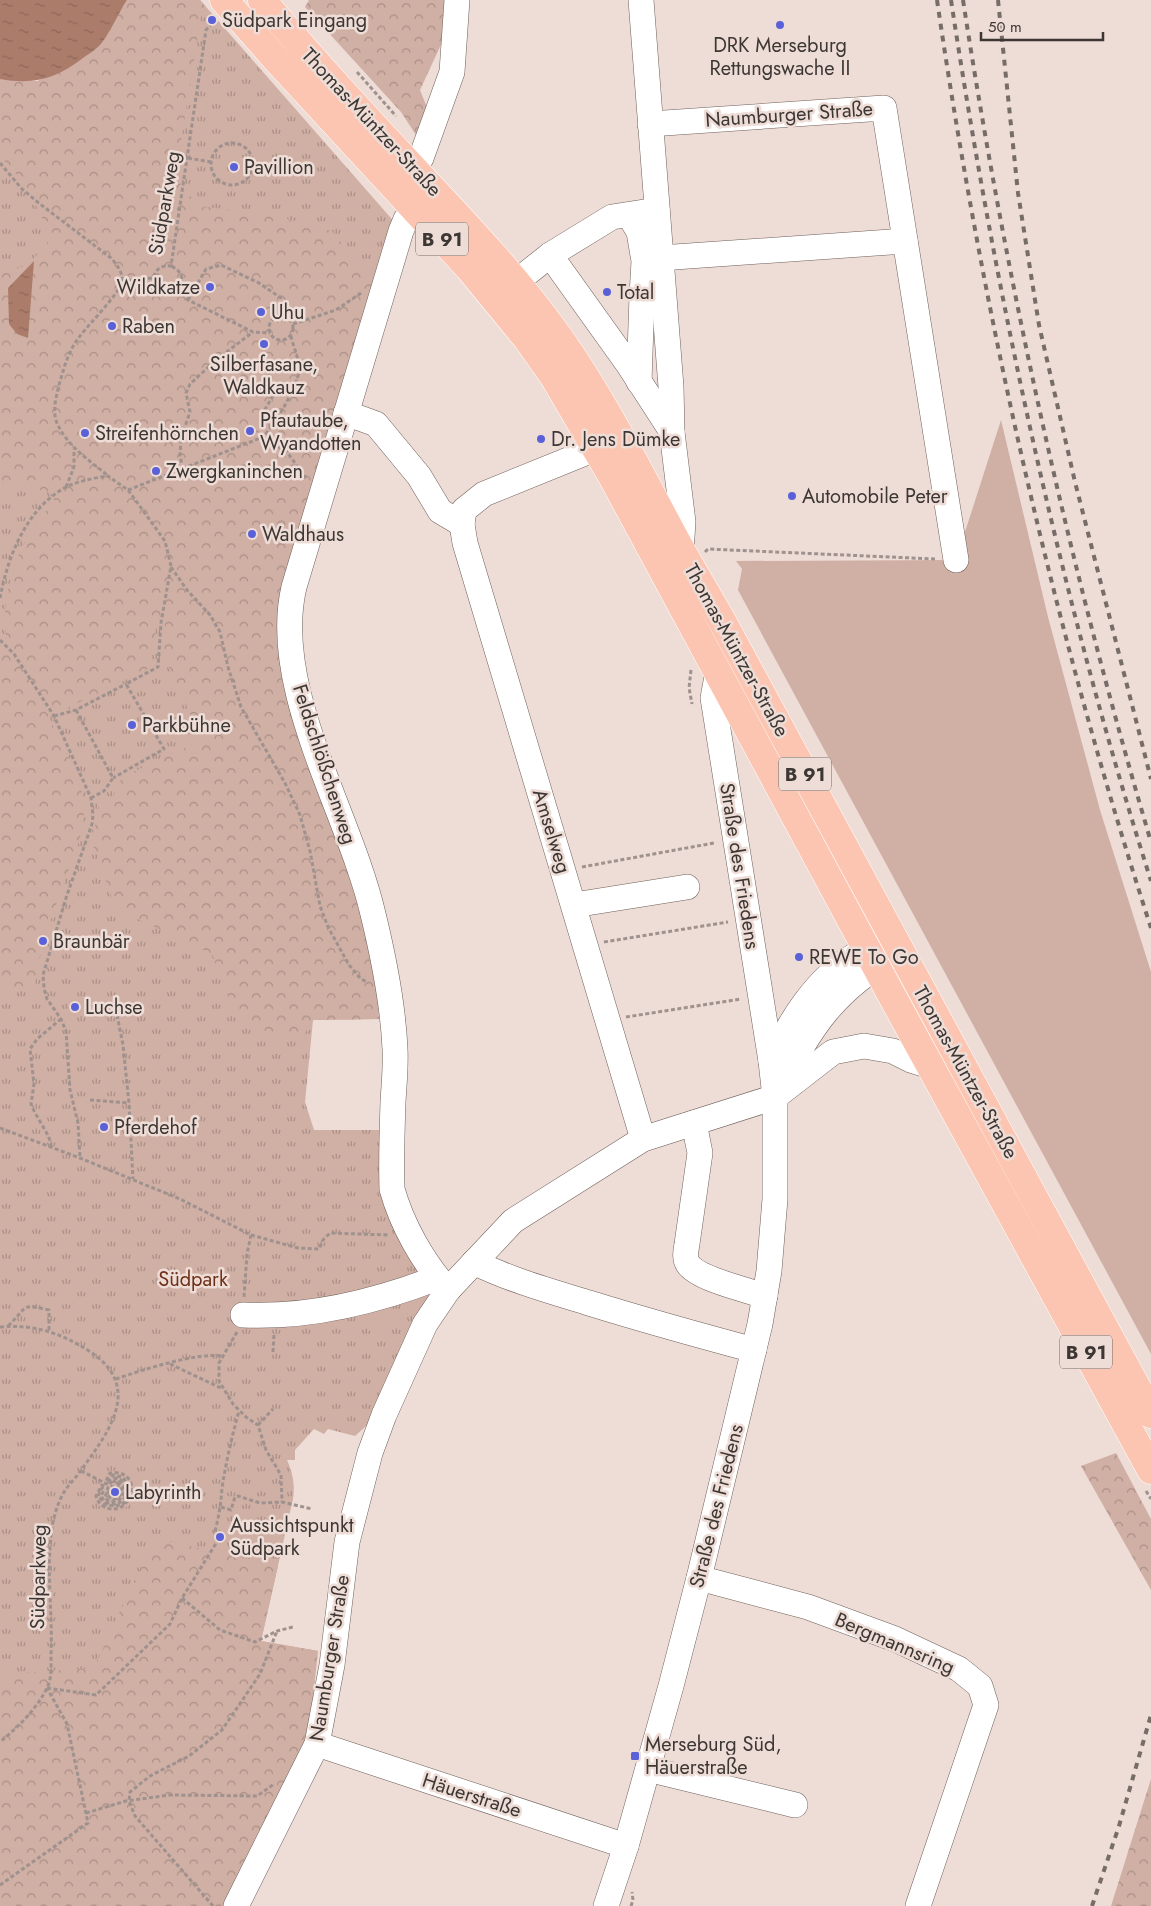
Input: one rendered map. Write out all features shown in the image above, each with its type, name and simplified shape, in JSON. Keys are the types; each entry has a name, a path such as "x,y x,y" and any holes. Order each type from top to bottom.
{"main road":[{"name":"Thomas-Müntzer-Straße","path":"249,7 413,168 487,247 558,337 608,415 657,502 1151,1414"},
{"name":"Thomas-Müntzer-Straße","path":"249,7 415,209 469,268 528,340 554,377 588,452 613,478 930,1066 1151,1470"}],"street":[{"path":"413,168 421,158 452,72 457,0"},
{"path":"639,382 652,296 660,258 641,0"},
{"name":"Naumburger Straße","path":"650,124 884,108 956,560"},
{"name":"Feldschlößchenweg","path":"415,209 406,218 388,274 290,604 290,647 300,701 373,912 390,994 395,1050 392,1189 397,1208 410,1233 442,1284"},
{"path":"516,282 550,255 612,217 657,210"},
{"path":"629,215 639,232 671,387 672,432 686,558"},
{"path":"660,258 906,241"},
{"path":"550,255 672,432"},
{"path":"346,413 376,424 419,476 440,512 462,524 464,510 484,494 588,452"},
{"name":"Amselweg","path":"462,524 465,543 643,1139"},
{"name":"Straße des Friedens","path":"606,1906 626,1846 648,1769 699,1578 754,1350 765,1296 775,1199 775,1097 771,1061 713,698 718,671"},
{"path":"574,905 687,887"},
{"name":"Straße des Friedens","path":"771,1061 792,1019 842,964 872,957 897,945"},
{"name":"Straße des Friedens","path":"775,1097 800,1048 827,1009 851,986 872,957"},
{"path":"775,1097 833,1052 864,1046 893,1050 911,1060 930,1066"},
{"name":"Naumburger Straße","path":"236,1906 317,1744 332,1665 347,1542 370,1453 384,1415 442,1284 474,1262 513,1221 643,1139 775,1097"},
{"path":"694,1123 700,1153 686,1244 687,1263 703,1275 765,1296"},
{"path":"474,1262 492,1271 564,1295 674,1329 754,1350"},
{"path":"242,1315 274,1316 316,1312 403,1291 442,1284"},
{"name":"Bergmannsring","path":"699,1578 808,1607 895,1639 959,1669 980,1686 986,1705 918,1906"},
{"name":"Häuerstraße","path":"317,1744 626,1846"},
{"path":"648,1769 795,1805"}],"path":[{"name":"Südparkweg","path":"0,163 22,189 111,258 119,267 122,281 153,278 162,266 171,266 206,30 249,7"},
{"path":"226,144 238,144 245,147 252,156 253,170 250,177 243,183 229,185 220,182 215,176 211,162 214,153 219,147 226,144"},
{"path":"188,158 211,162"},
{"path":"188,300 206,269 221,265 260,283 281,298 283,316"},
{"path":"153,278 160,291 168,294 176,290 181,282 181,276 176,268 171,266"},
{"path":"293,324 336,310 388,274"},
{"path":"122,281 120,288 79,337 67,358 56,395 55,413 58,425 74,448 128,490 165,541 171,566 187,590 210,615 220,632 228,667 241,707 285,782 300,815 310,851 320,906 328,928 339,951 360,978 390,994"},
{"path":"176,290 188,300 253,332 270,333"},
{"path":"283,316 293,324 294,330 286,340 279,341 270,333 271,321 276,317 283,316"},
{"path":"183,469 180,456 181,438 190,412 186,393 190,384 216,360 253,332"},
{"path":"128,490 263,436 271,428 293,389 299,369 291,336"},
{"path":"271,428 264,411 276,391 293,389"},
{"path":"263,436 287,452 305,478 324,487"},
{"path":"66,488 74,467 74,448"},
{"path":"0,598 10,560 22,534 40,507 66,488 88,479 108,476"},
{"path":"686,558 708,549 956,560"},
{"path":"54,716 76,710 158,667 162,623 171,566"},
{"path":"0,640 14,654 54,716 91,798 92,824 66,898 43,974 47,999 62,1019 66,1031 70,1090 78,1123 80,1158"},
{"path":"91,798 104,791 113,778 164,749 126,684"},
{"path":"76,710 113,778"},
{"path":"564,871 714,843"},
{"path":"586,945 730,922"},
{"path":"608,1020 748,998"},
{"path":"117,1015 123,1045 129,1103 134,1180"},
{"path":"51,1147 51,1140 45,1133 39,1116 31,1104 34,1084 30,1050 37,1039 62,1019"},
{"path":"90,1100 129,1103"},
{"path":"0,1128 180,1199 250,1236 298,1248 319,1249 323,1240 330,1233 378,1236 410,1233"},
{"path":"250,1236 239,1328 218,1369 222,1388 239,1411 258,1425 266,1450 281,1475 282,1502"},
{"path":"8,1326 30,1305 49,1310 49,1331"},
{"path":"0,1326 32,1327 69,1338 98,1357 110,1368 116,1379 208,1354 223,1356"},
{"path":"169,1364 222,1388"},
{"name":"Südparkweg","path":"0,1742 23,1722 47,1688 50,1678 52,1638 50,1563 55,1513 64,1492 98,1444 114,1416 118,1396 116,1379"},
{"path":"258,1425 273,1409"},
{"path":"47,1688 96,1695 170,1624 182,1598 220,1537 215,1530 239,1411"},
{"path":"81,1471 109,1485 114,1478 120,1479 125,1484 126,1494 119,1503 110,1504 104,1501 101,1496 104,1490 102,1488 98,1496 106,1505 123,1504 129,1493 128,1485 122,1477 113,1475 108,1482 106,1481 110,1473 119,1473 128,1479 132,1489 131,1497 120,1508 107,1508 100,1504 96,1496 102,1485 108,1488 104,1496 105,1498 114,1502 123,1496 124,1489 122,1484 114,1480 112,1486 117,1491 115,1494 111,1493 110,1496 119,1494 117,1483 121,1486 122,1492 118,1498 112,1499 107,1495 110,1489 112,1491"},
{"path":"221,1507 231,1510 235,1497 238,1496 260,1503 282,1502 312,1509"},
{"path":"182,1598 220,1630 255,1642 277,1631 293,1627"},
{"path":"213,1906 135,1816 129,1801 130,1792 150,1776 189,1756 222,1730 260,1674 277,1631"},
{"path":"0,1884 88,1824 67,1724 47,1688"},
{"path":"86,1813 129,1801 170,1795 256,1796 277,1782"}],"green space":[{"name":"Südpark","path":"127,0 200,0 397,225 281,608 279,655 379,1019 313,1020 305,1102 314,1130 384,1130 435,1296 376,1417 355,1436 328,1429 324,1434 314,1429 295,1450 295,1460 287,1460 293,1479 293,1499 261,1641 318,1651 0,1906 0,79 38,81 99,46"},
{"path":"127,0 200,0 206,7 202,11 175,178 199,206 273,215 332,231 378,288 281,608 279,655 289,695 357,888 376,964 379,1019 313,1020 299,1043 238,1021 212,954 116,909 91,839 99,813 99,800 112,799 122,777 202,740 163,654 165,623 157,621 152,658 154,666 49,717 81,788 84,807 83,825 43,944 35,990 7,987 0,990 0,643 6,635 6,600 10,581 23,545 43,514 55,502 50,492 0,483 0,273 17,269 30,261 52,237 25,184 0,156 0,86 1,79 38,81 99,46"},
{"path":"309,0 445,0 445,36 420,90 428,110 418,138 401,112 305,7"},
{"path":"1001,420 1048,617 1100,810 1151,972 1151,1354 738,590 742,569 736,561 956,560"},
{"path":"370,1309 391,1311 389,1331 386,1334 376,1337 368,1329"},
{"path":"1116,1453 1151,1519 1151,1590 1081,1466"},
{"name":"Labyrinth","path":"119,1470 132,1483 134,1491 132,1498 129,1505 123,1509 115,1511 106,1510 95,1501 94,1496 108,1471"},
{"path":"154,1538 278,1566 261,1641 318,1651 311,1716 305,1745 225,1906 0,1906 0,1674 94,1668"},
{"path":"1151,1779 1151,1906 1111,1906"}],"water":[{"path":"0,0 127,0 99,46 73,65 44,79 12,81 0,79"},
{"path":"34,261 28,338 17,334 9,324 8,288"}],"railway":[{"path":"937,0 955,118 976,235 1024,468 1083,700 1151,928"},
{"path":"951,0 988,223 1034,444 1088,664 1118,773 1151,881"},
{"path":"963,0 999,213 1043,424 1093,634 1151,842"},
{"path":"998,0 1018,193 1039,325 1075,482 1151,779"},
{"path":"1092,1906 1119,1826 1151,1715"}],"place":[{"name":"Südpark Eingang","path":"212,20"},
{"name":"DRK Merseburg Rettungswache II","path":"780,25"},
{"name":"Pavillion","path":"234,167"},
{"name":"Wildkatze","path":"210,287"},
{"name":"Total","path":"607,292"},
{"name":"Uhu","path":"261,312"},
{"name":"Raben","path":"112,326"},
{"name":"Silberfasane, Waldkauz","path":"264,344"},
{"name":"Pfautaube, Wyandotten","path":"250,431"},
{"name":"Streifenhörnchen","path":"85,433"},
{"name":"Dr. Jens Dümke","path":"541,439"},
{"name":"Zwergkaninchen","path":"156,471"},
{"name":"Automobile Peter","path":"792,496"},
{"name":"Waldhaus","path":"252,534"},
{"name":"Parkbühne","path":"132,725"},
{"name":"Braunbär","path":"43,941"},
{"name":"REWE To Go","path":"799,957"},
{"name":"Luchse","path":"75,1007"},
{"name":"Pferdehof","path":"104,1127"},
{"name":"Labyrinth","path":"115,1492"},
{"name":"Aussichtspunkt Südpark","path":"220,1537"},
{"name":"Merseburg Süd, Häuerstraße","path":"635,1756"}]}
